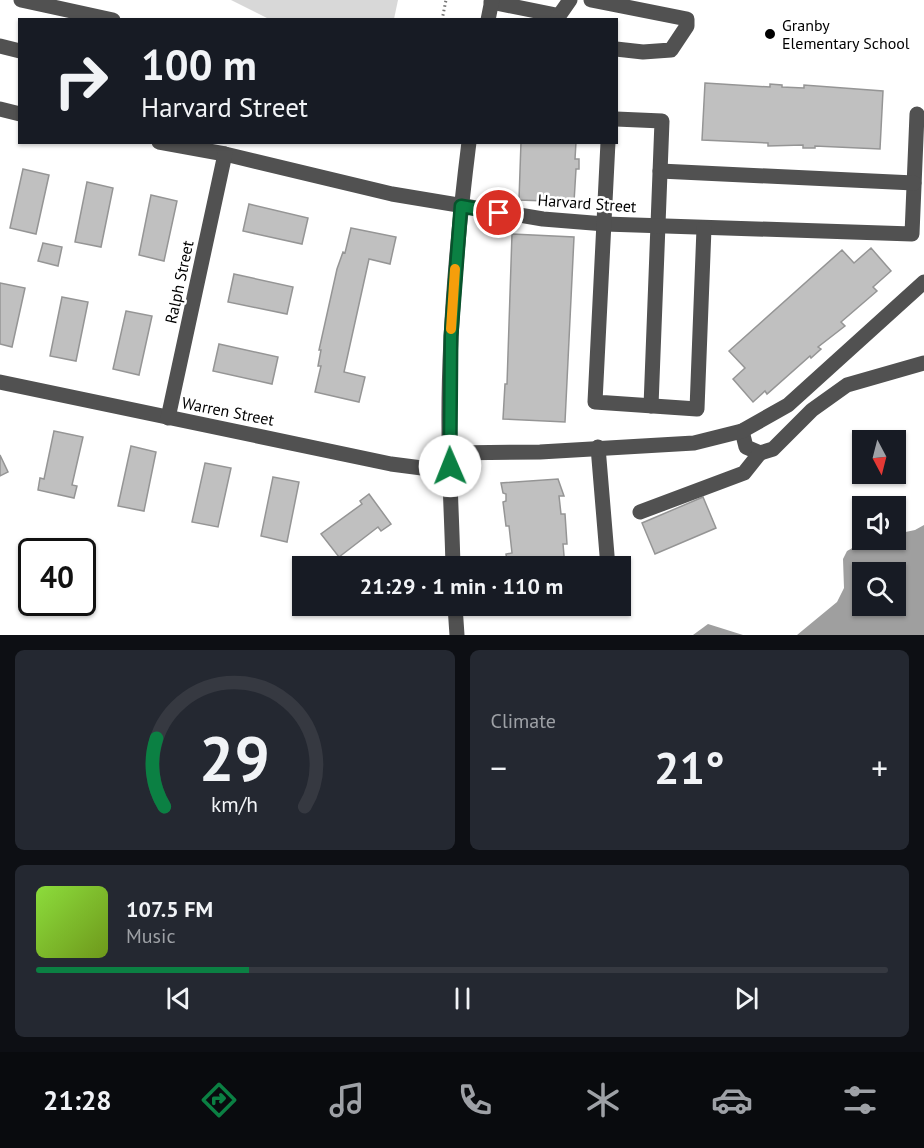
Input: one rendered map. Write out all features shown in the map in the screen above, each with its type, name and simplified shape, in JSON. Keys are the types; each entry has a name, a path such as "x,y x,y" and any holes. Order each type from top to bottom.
{"street":[{"path":"21,0 104,18"},
{"path":"488,18 492,1 556,17 570,0"},
{"path":"591,0 687,19 687,26 671,50 644,52 618,49"},
{"path":"0,46 18,50"},
{"path":"0,109 18,114"},
{"path":"660,171 914,183 917,114"},
{"path":"618,119 662,121 651,406"},
{"name":"Harvard Street","path":"176,144 194,146 392,194 543,219 605,224 912,234 914,183"},
{"path":"453,556 450,460 451,336 461,206 469,144"},
{"path":"608,144 595,402 697,409 704,228"},
{"name":"Ralph Street","path":"168,418 225,154"},
{"name":"Warren Street","path":"0,381 390,464 422,468 450,460 598,447 694,443 741,431 788,405 924,282"},
{"path":"640,512 744,473 760,453 773,449 812,410 847,385 924,363"},
{"path":"741,431 746,447 760,453"},
{"path":"598,447 607,556"},
{"path":"456,616 457,635"}],"path":[{"path":"442,18 446,0"}],"shaded area":[{"path":"231,0 398,0 394,18 267,18"},
{"path":"924,525 924,635 797,635 837,602 844,588 843,559 847,551 852,548 906,550 906,532"},
{"path":"708,624 743,635 693,635"}],"building":[{"path":"705,83 770,87 770,84 804,88 804,85 883,91 880,149 815,146 815,148 803,148 803,145 768,146 768,143 702,140"},
{"path":"521,144 576,144 575,159 579,159 579,169 576,169 574,202 519,200"},
{"path":"23,169 49,175 36,234 10,228"},
{"path":"87,182 113,188 101,247 75,242"},
{"path":"151,195 177,201 164,261 139,255"},
{"path":"249,204 308,218 302,244 243,231"},
{"path":"351,228 396,237 390,264 369,259 344,372 365,377 359,402 315,392 321,366 318,366 321,350 319,350 337,269 343,252 345,253"},
{"path":"512,234 574,237 565,422 503,419 505,384 507,384"},
{"path":"43,243 62,247 58,266 38,261"},
{"path":"871,248 891,271 873,287 877,291 841,322 845,326 818,347 821,349 811,358 810,356 767,394 765,391 753,402 733,379 745,368 729,351 842,250 854,263"},
{"path":"234,274 293,287 287,314 228,302"},
{"path":"0,283 25,288 12,347 0,344"},
{"path":"62,297 88,302 76,361 50,356"},
{"path":"126,311 152,316 139,375 113,369"},
{"path":"219,344 278,357 272,384 213,371"},
{"path":"54,431 83,437 72,485 77,486 74,498 38,490 40,478 44,479"},
{"path":"131,446 156,452 144,511 118,506"},
{"path":"0,455 8,472 0,476"},
{"path":"205,463 231,468 218,527 192,522"},
{"path":"273,477 299,482 287,542 261,536"},
{"path":"558,479 564,496 559,496 561,514 565,514 567,544 563,544 564,556 506,556 506,554 512,553 503,502 506,501 506,494 503,493 501,483"},
{"path":"369,494 391,524 381,531 378,527 338,556 321,534 362,504 360,501"},
{"path":"703,497 716,528 655,554 642,523"}],"slow traffic":[{"path":"451,329 455,269"}],"place":[{"name":"Granby Elementary School","path":"770,34"}],"route":[{"path":"450,466 451,336 461,206 499,213"}]}
